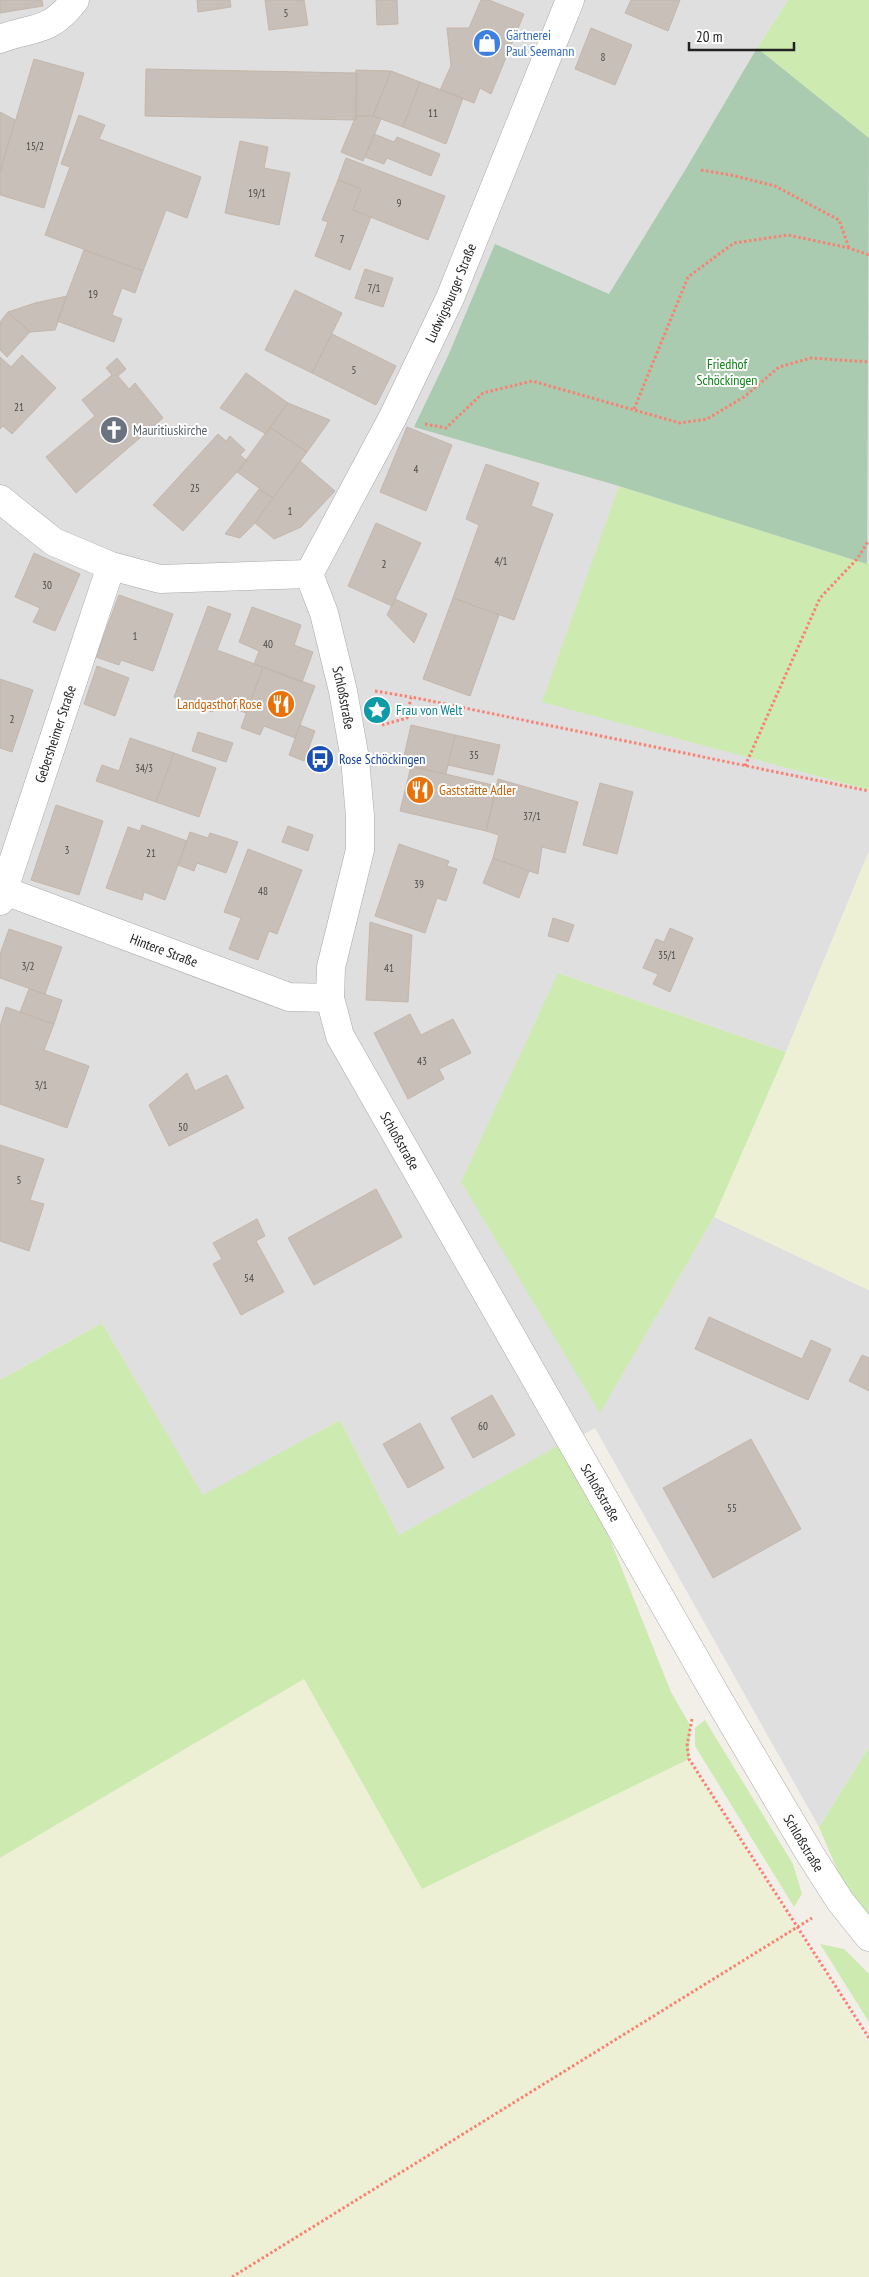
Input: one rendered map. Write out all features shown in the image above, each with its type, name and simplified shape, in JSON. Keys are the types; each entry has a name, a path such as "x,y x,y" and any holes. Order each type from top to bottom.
{"street":[{"path":"0,40 41,29 65,13 75,0"},
{"name":"Ludwigsburger Straße","path":"309,574 393,417 450,298 570,0"},
{"path":"0,499 54,542 111,566 160,579 309,574"},
{"name":"Gebersheimer Straße","path":"1,894 111,566"},
{"name":"Schloßstraße","path":"309,574 324,613 343,691 355,759 360,816 360,850 333,958 330,998 340,1036 716,1697 840,1901 869,1937"},
{"name":"Hintere Straße","path":"1,894 289,997 330,998"}],"path":[{"path":"702,170 775,186 839,220 849,248"},
{"path":"634,409 688,277 726,248 734,243 788,235 849,248 869,255"},
{"path":"393,417 446,428 483,393 532,381 680,423 707,419 744,397 778,367 811,358 869,362"},
{"path":"745,766 820,598 858,559 869,540"},
{"path":"373,690 869,791"},
{"path":"350,734 407,718 411,697"},
{"path":"716,1697 694,1714 688,1735 690,1759 799,1926 869,2038"},
{"path":"232,2277 840,1901"}],"shaded area":[{"path":"0,0 788,0 757,48 869,138 869,562 542,701 869,790 869,851 786,1052 558,973 600,1412 714,1217 869,1290 869,1747 819,1827 595,1428 399,1535 340,1420 203,1496 102,1323 0,1380"}],"green space":[{"path":"788,0 869,0 869,138 757,48"},
{"name":"Friedhof Schöckingen","path":"757,48 869,138 867,564 619,486 414,427 448,356 495,244 609,294"},
{"path":"619,486 867,564 869,562 869,790 542,702"},
{"path":"869,851 869,1290 714,1217 786,1052"},
{"path":"558,973 786,1052 714,1217 600,1413 461,1182"},
{"path":"102,1323 203,1495 340,1420 399,1535 570,1439 671,1692 690,1725 689,1759 422,1889 304,1679 0,1858 0,1380"},
{"path":"304,1679 422,1889 689,1759 869,2044 869,2277 0,2277 0,1858"},
{"path":"705,1720 793,1864 802,1894 794,1907 695,1746 695,1728"},
{"path":"869,1747 869,1930 861,1926 819,1827"},
{"path":"820,1944 844,1949 869,1974 869,2022"}],"building":[{"path":"0,0 42,0 43,6 0,13"},
{"path":"197,0 230,0 231,7 198,12"},
{"path":"265,0 304,0 308,25 269,30"},
{"path":"376,0 397,0 398,24 377,25"},
{"path":"481,0 489,0 524,14 491,94 480,88 474,103 440,90 451,66 447,28 469,28"},
{"path":"631,0 680,0 668,31 625,13"},
{"path":"591,28 632,45 615,85 575,69"},
{"path":"34,59 84,73 44,208 0,195 0,172"},
{"path":"146,69 357,73 356,120 145,116"},
{"path":"356,70 391,71 373,116 356,116"},
{"path":"391,71 420,82 403,127 373,116"},
{"path":"420,82 463,98 446,144 403,127"},
{"path":"0,112 15,120 0,172"},
{"path":"79,115 105,125 99,139 201,177 187,218 166,210 143,271 45,235 70,167 61,164"},
{"path":"356,116 373,116 381,119 363,161 341,152"},
{"path":"374,134 394,142 397,137 440,154 431,176 387,158 384,164 365,157"},
{"path":"240,141 268,147 264,168 290,173 279,225 225,213"},
{"path":"346,158 445,196 428,240 353,210 361,189 338,180"},
{"path":"338,180 361,189 353,210 371,217 350,270 315,256 328,222 322,220"},
{"path":"84,250 143,271 135,293 122,288 112,315 122,319 114,342 57,321"},
{"path":"365,269 393,278 383,307 355,298"},
{"path":"295,290 342,313 312,373 265,350"},
{"path":"67,296 55,330 30,332 8,312 35,303"},
{"path":"8,312 30,332 7,357 0,350 0,322"},
{"path":"332,334 396,366 376,405 312,373"},
{"path":"22,355 56,388 12,434 3,426 0,429 0,357 11,367"},
{"name":"Mauritiuskirche","path":"117,358 126,369 118,376 129,389 135,383 163,418 76,493 46,457 95,416 82,400 112,375 106,368"},
{"path":"246,373 288,403 266,434 220,408"},
{"path":"288,403 330,420 307,452 270,427"},
{"path":"270,427 307,452 273,498 237,472"},
{"path":"407,427 452,445 426,511 380,492"},
{"path":"218,434 226,441 230,436 245,450 240,455 247,461 183,531 153,505"},
{"path":"300,461 335,491 301,527 274,539 255,523"},
{"path":"486,464 539,483 531,506 553,514 514,620 453,598 479,525 466,519"},
{"path":"259,489 273,498 255,523 240,538 225,534"},
{"path":"376,523 421,543 392,606 348,586"},
{"path":"34,553 80,574 55,631 33,622 40,608 15,597"},
{"path":"119,595 173,614 153,671 121,660 119,665 96,657"},
{"path":"453,598 499,615 470,696 423,679"},
{"path":"395,599 427,614 414,643 387,615"},
{"path":"208,606 231,614 217,650 263,667 246,713 216,702 212,712 174,697"},
{"path":"252,607 301,625 294,645 313,652 302,682 254,664 259,651 239,642"},
{"path":"97,666 129,678 115,716 84,704"},
{"path":"263,667 315,686 295,738 264,726 260,735 241,728"},
{"path":"0,679 33,690 12,752 0,748"},
{"path":"300,725 315,731 304,761 289,755"},
{"path":"411,725 455,735 446,774 402,765"},
{"path":"198,732 233,743 226,762 192,751"},
{"path":"455,735 500,745 493,775 448,765"},
{"path":"130,738 174,753 156,802 96,781 102,765 119,771"},
{"path":"174,753 216,768 199,817 156,802"},
{"path":"411,766 497,786 486,831 400,811"},
{"path":"498,779 578,802 565,853 542,847 538,874 493,858 499,835 486,831"},
{"path":"600,783 633,792 617,854 583,845"},
{"path":"56,805 103,821 79,895 31,880"},
{"path":"142,825 187,841 165,900 144,892 142,900 106,888 128,827 140,831"},
{"path":"288,826 313,835 308,851 282,842"},
{"path":"190,832 208,838 210,833 238,842 226,873 197,863 194,871 178,865"},
{"path":"399,844 449,861 447,866 457,869 446,901 437,898 425,933 375,916"},
{"path":"248,849 302,870 277,934 269,931 258,960 229,949 241,918 224,912"},
{"path":"493,858 529,871 519,898 483,883"},
{"path":"553,918 574,925 568,942 548,936"},
{"path":"370,922 412,935 408,1002 366,1000"},
{"path":"670,928 693,938 670,992 653,984 658,974 643,968 656,939 664,942"},
{"path":"9,929 62,947 45,994 0,978 0,954"},
{"path":"29,989 62,1000 54,1024 20,1012"},
{"path":"6,1007 54,1024 44,1050 89,1066 67,1128 0,1104 0,1026"},
{"path":"410,1014 421,1035 453,1019 471,1053 439,1069 444,1079 408,1099 374,1033"},
{"path":"187,1073 195,1091 227,1075 244,1108 169,1146 149,1105"},
{"path":"0,1145 44,1159 30,1200 44,1204 29,1251 0,1241"},
{"path":"376,1189 402,1237 314,1285 288,1238"},
{"path":"257,1219 265,1236 256,1241 284,1292 241,1315 213,1264 222,1259 213,1243"},
{"path":"709,1317 802,1359 811,1340 831,1349 808,1400 695,1349"},
{"path":"862,1355 869,1358 869,1391 849,1381"},
{"path":"492,1395 515,1435 473,1458 451,1418"},
{"path":"420,1423 444,1468 408,1488 383,1444"},
{"path":"751,1439 801,1529 713,1578 663,1488"}],"place":[{"name":"Gärtnerei Paul Seemann","path":"487,43"},
{"name":"Mauritiuskirche","path":"114,430"},
{"name":"Landgasthof Rose","path":"281,704"},
{"name":"Frau von Welt","path":"377,710"},
{"name":"Rose Schöckingen","path":"320,759"},
{"name":"Gaststätte Adler","path":"420,790"}]}
